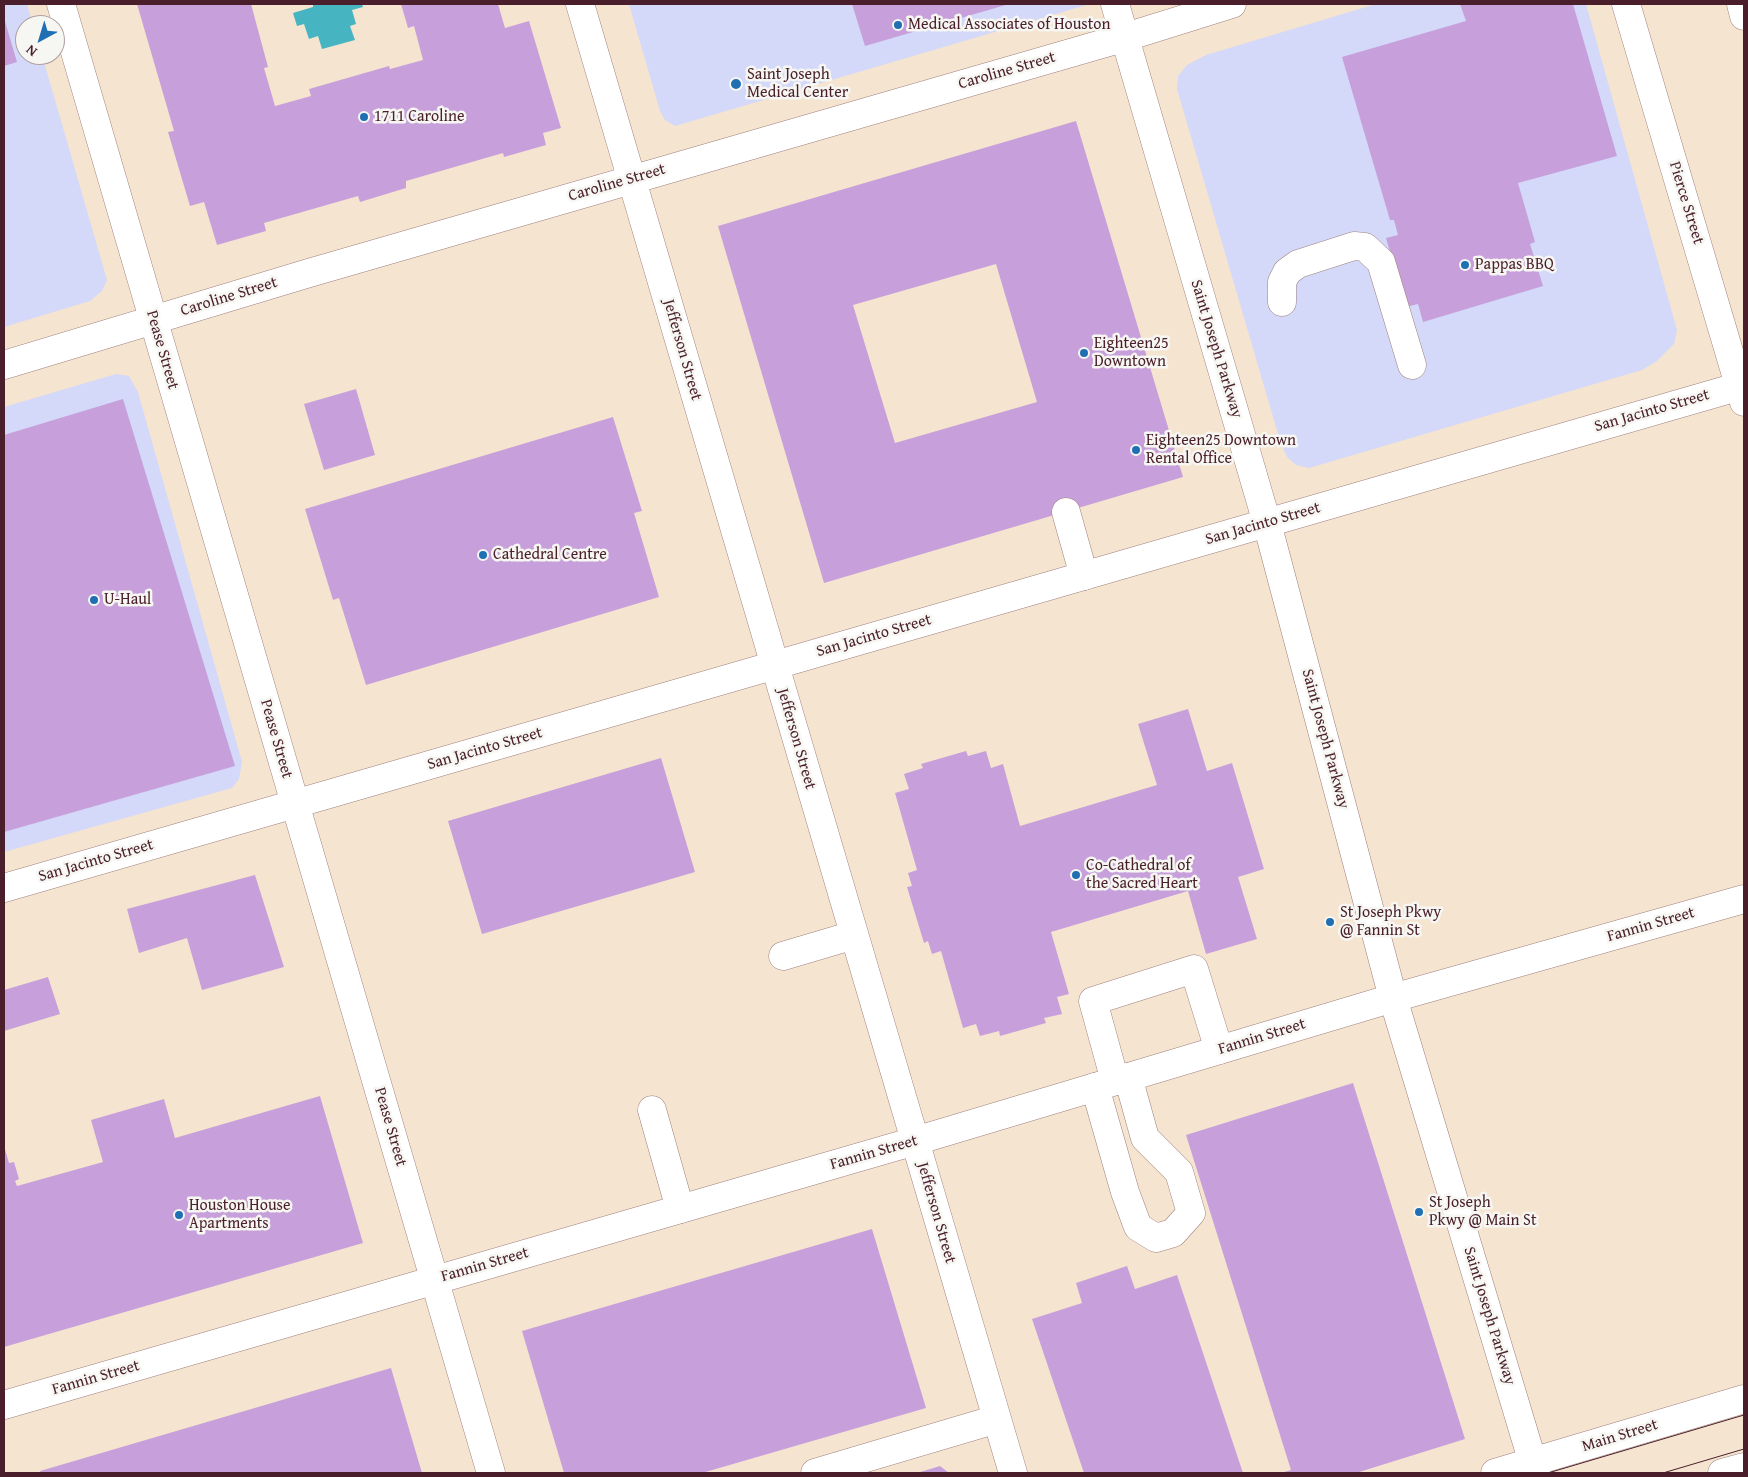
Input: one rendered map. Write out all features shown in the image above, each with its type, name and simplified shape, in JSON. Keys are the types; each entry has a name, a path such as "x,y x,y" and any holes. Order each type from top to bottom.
{"main road":[{"name":"Pease Street","path":"61,4 492,1473"},
{"name":"Jefferson Street","path":"580,4 1013,1473"},
{"name":"Saint Joseph Parkway","path":"1115,4 1267,523 1394,998 1534,1468"},
{"name":"Caroline Street","path":"4,365 153,319 1126,37 1232,4"},
{"name":"Pierce Street","path":"1626,4 1743,391"},
{"path":"1741,4 1744,16"},
{"path":"1282,302 1282,282 1287,272 1298,264 1354,246 1366,247 1381,262 1412,365"},
{"name":"San Jacinto Street","path":"4,888 1267,523 1743,391"},
{"path":"1066,512 1084,576"},
{"name":"Fannin Street","path":"4,1405 915,1141 1394,998 1744,900"},
{"path":"783,956 854,935"},
{"path":"1112,1082 1145,1138 1179,1172 1191,1213 1173,1233 1156,1238 1138,1227 1125,1192 1112,1082 1093,1001 1194,969 1219,1050"},
{"path":"652,1110 680,1209"},
{"name":"Main Street","path":"1496,1473 1534,1468 1744,1399"},
{"path":"815,1473 997,1419"},
{"path":"1722,1473 1744,1467"}],"shaded area":[{"path":"4,4 27,4 30,15 15,15 15,65 45,65 107,280 102,291 90,301 4,327"},
{"name":"Saint Joseph Medical Center","path":"629,4 1090,4 675,126 665,120 660,111"},
{"path":"1376,4 1586,4 1677,330 1674,344 1657,361 1642,370 1309,468 1296,465 1287,457 1281,444 1177,89 1178,76 1187,65 1206,55"},
{"name":"U-Haul","path":"116,374 129,376 138,392 242,762 239,779 232,788 4,852 4,407"}],"water":[{"path":"313,4 362,4 363,7 352,10 356,24 350,26 355,40 322,49 318,36 309,39 304,24 297,26 293,13 313,7"}],"building":[{"name":"1711 Caroline","path":"137,4 251,4 268,67 264,68 275,106 311,96 309,89 389,66 390,69 423,60 414,26 408,28 401,4 498,4 505,28 529,21 561,128 543,133 546,145 504,157 503,153 406,181 406,188 360,202 358,196 264,223 266,231 217,245 204,202 190,206 168,132 174,131"},
{"name":"Medical Associates of Houston","path":"852,4 1009,4 865,46"},
{"path":"1460,4 1573,4 1617,156 1518,183 1535,242 1530,244 1543,286 1423,322 1418,304 1406,307 1386,238 1398,235 1394,220 1390,220 1342,57 1466,21"},
{"path":"4,18 15,55 15,63 4,66"},
{"name":"Eighteen25 Downtown","path":"1076,121 1183,477 824,583 718,226","holes":["996,264 1037,402 895,443 853,305"]},
{"path":"356,389 375,455 324,470 304,404"},
{"name":"U-Haul","path":"123,399 235,766 4,832 4,435"},
{"name":"Cathedral Centre","path":"613,417 642,511 634,513 659,597 366,685 339,598 333,600 305,509"},
{"name":"Co-Cathedral of the Sacred Heart","path":"1188,709 1207,771 1232,763 1264,869 1238,877 1257,939 1206,954 1188,891 1051,932 1069,994 1057,997 1062,1014 1044,1018 1046,1023 1000,1036 999,1031 980,1036 976,1024 963,1028 941,951 932,954 928,941 924,943 907,887 912,886 908,873 917,870 895,793 909,789 904,774 923,768 921,764 966,751 968,756 986,751 991,768 1003,764 1020,826 1157,785 1138,724"},
{"path":"661,758 695,872 482,934 448,821"},
{"path":"255,875 284,967 202,990 187,938 139,953 127,909"},
{"path":"48,977 60,1014 4,1031 4,990"},
{"path":"1353,1083 1465,1439 1356,1473 1281,1473 1291,1470 1186,1135"},
{"name":"Houston House Apartments","path":"320,1096 363,1243 4,1347 4,1146 9,1163 14,1162 19,1179 15,1181 17,1186 103,1162 91,1120 164,1099 175,1138"},
{"path":"872,1229 926,1408 702,1473 564,1473 522,1331"},
{"path":"1127,1266 1135,1289 1177,1275 1243,1473 1084,1473 1032,1319 1082,1303 1076,1283"},
{"path":"391,1368 422,1473 41,1473 40,1471"},
{"path":"940,1466 949,1473 917,1473"}],"tram line":[{"path":"1548,1473 1744,1415"},
{"path":"1663,1473 1744,1449"}],"place":[{"name":"Medical Associates of Houston","path":"898,25"},
{"name":"Saint Joseph Medical Center","path":"736,84"},
{"name":"1711 Caroline","path":"364,117"},
{"name":"Pappas BBQ","path":"1465,265"},
{"name":"Eighteen25 Downtown","path":"1084,353"},
{"name":"Eighteen25 Downtown Rental Office","path":"1136,450"},
{"name":"Cathedral Centre","path":"483,555"},
{"name":"U-Haul","path":"94,600"},
{"name":"Co-Cathedral of the Sacred Heart","path":"1076,875"},
{"name":"St Joseph Pkwy @ Fannin St","path":"1330,922"},
{"name":"St Joseph Pkwy @ Main St","path":"1419,1212"},
{"name":"Houston House Apartments","path":"179,1215"}]}
